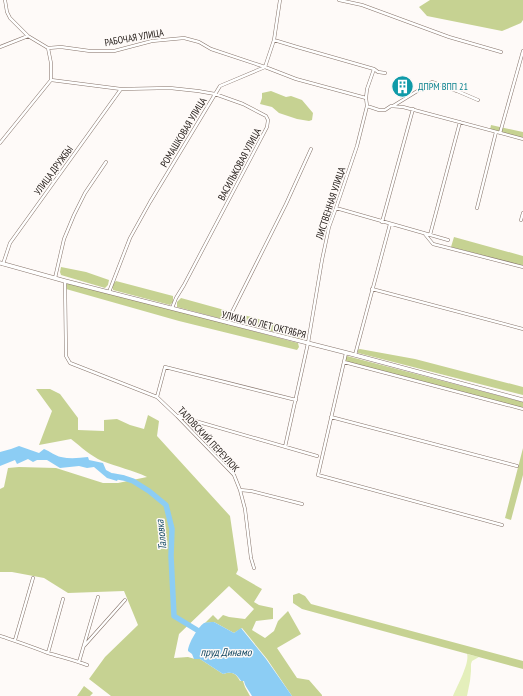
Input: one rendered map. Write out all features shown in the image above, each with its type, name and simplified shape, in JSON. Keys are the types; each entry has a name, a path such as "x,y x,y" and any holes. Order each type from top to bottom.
{"street":[{"path":"0,142 51,80 51,63 48,48 28,36 10,18 7,12 5,0"},
{"path":"265,67 274,40 280,0"},
{"path":"339,0 362,5 449,37 501,52"},
{"path":"0,47 28,36"},
{"name":"РАБОЧАЯ УЛИЦА","path":"48,48 60,47 90,51 114,51 152,41 184,38 296,79 366,98"},
{"path":"274,40 385,73"},
{"path":"500,133 523,51"},
{"name":"РОМАШКОВАЯ УЛИЦА","path":"109,292 130,238 220,86 265,67"},
{"name":"ЛИСТВЕННАЯ УЛИЦА","path":"285,446 308,343 329,227 357,146 367,106 367,89 374,70"},
{"name":"ВАСИЛЬКОВАЯ УЛИЦА","path":"51,80 121,89 170,88 198,91 215,94 243,104 266,116 268,120 267,127 172,308"},
{"path":"367,106 379,110 385,110 432,82 478,100"},
{"name":"УЛИЦА ДРУЖБЫ","path":"2,264 10,243 121,89"},
{"path":"392,106 403,107 523,139"},
{"path":"382,222 413,110"},
{"path":"430,235 460,122"},
{"path":"477,208 496,132"},
{"path":"229,323 232,312 286,204 310,149"},
{"path":"56,278 64,239 74,215 85,193 106,162"},
{"path":"336,208 448,240"},
{"path":"521,220 523,213"},
{"path":"354,355 390,224"},
{"path":"424,233 433,244 523,267"},
{"name":"УЛИЦА 60 ЛЕТ ОКТЯБРЯ","path":"2,264 523,400"},
{"path":"65,281 66,356 70,362 157,397 165,367 296,400"},
{"path":"372,289 523,329"},
{"path":"346,353 318,475 502,525"},
{"path":"344,362 523,409"},
{"name":"ТАЛОВСКИЙ ПЕРЕУЛОК","path":"157,397 234,475 245,509 251,558 254,568"},
{"path":"177,416 317,456"},
{"path":"331,417 517,466"},
{"path":"240,490 251,491 302,504"},
{"path":"15,640 34,578"},
{"path":"79,662 98,597"},
{"path":"48,653 63,599"},
{"path":"84,647 125,600"},
{"path":"0,636 87,665"}],"green space":[{"path":"430,0 523,0 523,20 521,23 502,31 427,16 419,7"},
{"path":"271,91 286,97 291,96 302,100 313,113 312,120 297,119 279,113 272,107 260,104 262,93"},
{"path":"491,125 523,132 523,138 490,130"},
{"path":"454,237 523,256 523,266 451,247"},
{"path":"61,267 86,272 109,280 108,285 105,288 61,275"},
{"path":"116,281 173,296 173,302 170,305 113,290 112,285"},
{"path":"72,283 298,343 299,347 297,350 179,321 66,289 66,284"},
{"path":"181,298 228,311 229,316 226,320 177,307 177,302"},
{"path":"236,313 304,331 303,340 232,320"},
{"path":"360,349 415,359 523,387 523,395 358,353 357,350"},
{"path":"347,356 523,402 523,408 345,361 344,357"},
{"path":"36,389 50,389 60,394 78,418 78,430 104,431 104,420 117,419 144,429 148,415 159,421 157,436 230,516 238,570 236,574 262,589 254,602 259,605 273,608 273,619 256,621 252,630 265,638 274,631 278,621 288,611 301,634 277,648 297,678 309,680 322,696 292,696 267,659 242,628 234,633 214,622 205,623 213,615 218,620 223,615 245,619 254,609 229,586 179,634 174,658 188,657 200,659 223,674 233,673 240,681 243,681 250,696 111,696 89,679 105,657 138,625 124,591 68,593 44,578 12,572 0,572 0,489 4,487 8,468 19,467 56,468 103,483 118,483 147,477 102,461 90,454 71,439 39,445 52,411"},
{"path":"523,448 523,475 511,520 505,518"},
{"path":"299,593 305,596 311,604 523,661 523,669 302,609 293,603 293,595"},
{"path":"467,654 479,657 472,661 471,664 467,696 453,696 467,663"},
{"path":"84,686 93,693 90,696 77,696"}],"water":[{"path":"19,446 39,453 44,449 64,458 88,457 89,460 103,463 106,470 119,477 117,481 107,478 94,467 87,468 79,466 60,468 47,460 37,460 33,462 28,459 17,464 15,460 0,466 0,452"},
{"name":"пруд Динамо","path":"214,622 234,633 241,628 266,659 292,696 252,696 244,681 241,681 235,674 223,674 200,659 194,659 192,654 188,651 194,636 204,623"}],"waterway":[{"name":"Таловка","path":"113,476 133,481 149,491 166,505 172,529 171,556 174,616 197,630"}],"place":[{"name":"ДПРМ ВПП 21","path":"403,86"}]}
